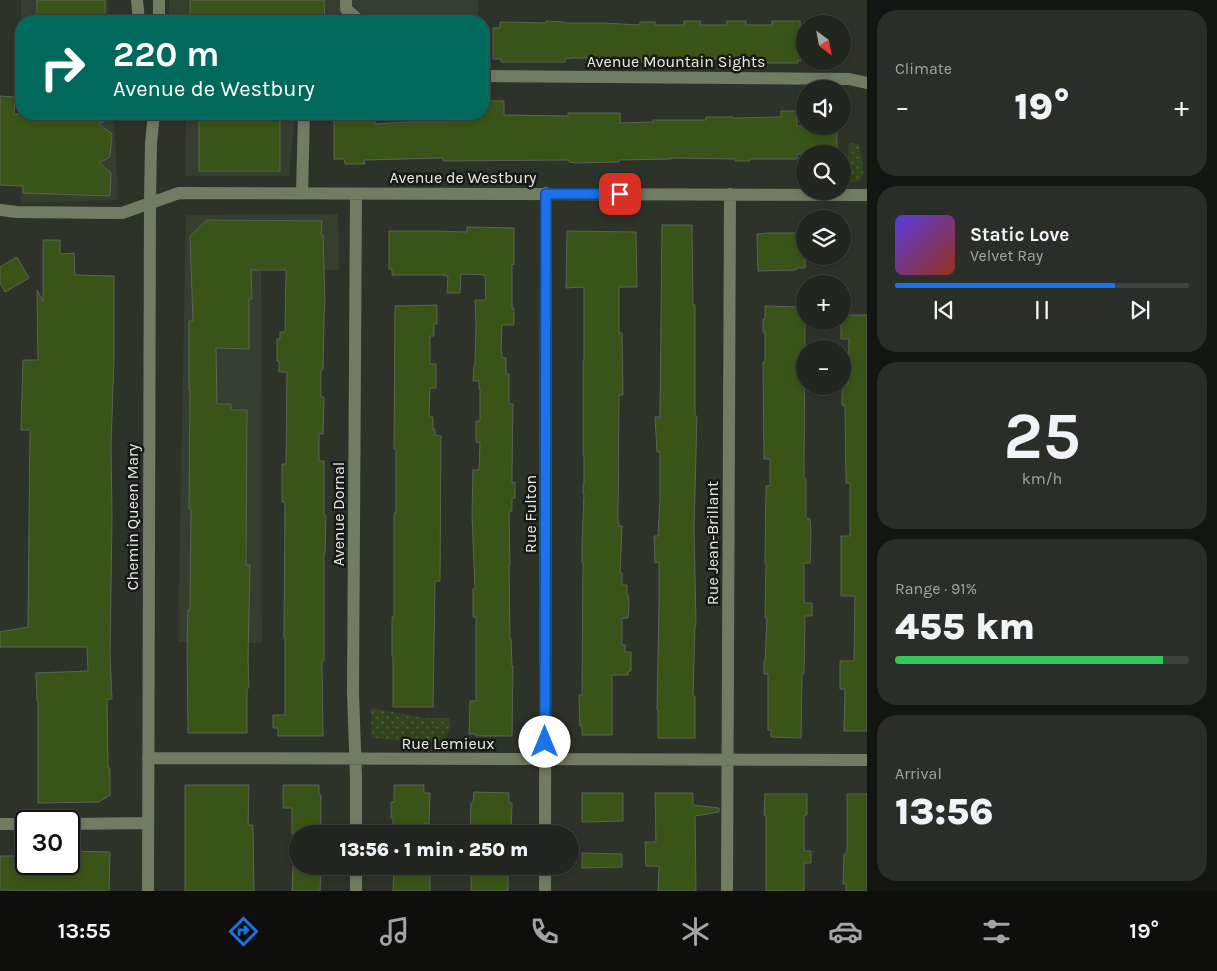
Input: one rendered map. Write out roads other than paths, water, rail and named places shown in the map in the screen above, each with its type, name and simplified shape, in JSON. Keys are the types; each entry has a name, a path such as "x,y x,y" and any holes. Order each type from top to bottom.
{"street":[{"path":"137,0 138,15"},
{"path":"159,0 159,15"},
{"path":"346,0 346,9 353,15"},
{"name":"Avenue Mountain Sights","path":"490,76 849,79 867,83"},
{"name":"Chemin Queen Mary","path":"148,120 151,143"},
{"name":"Chemin Queen Mary","path":"148,891 150,203 153,120"},
{"path":"302,193 304,120"},
{"name":"Avenue de Westbury","path":"0,210 17,212 116,213 179,193 867,195"},
{"name":"Avenue Dornal","path":"356,194 353,683 356,825"},
{"name":"Rue Fulton","path":"545,825 546,194"},
{"name":"Rue Jean-Brillant","path":"727,891 730,194"},
{"name":"Rue Lemieux","path":"148,758 867,760"},
{"path":"0,824 15,824"},
{"path":"80,824 148,824"},
{"path":"356,875 356,891"},
{"path":"545,875 545,891"}]}
